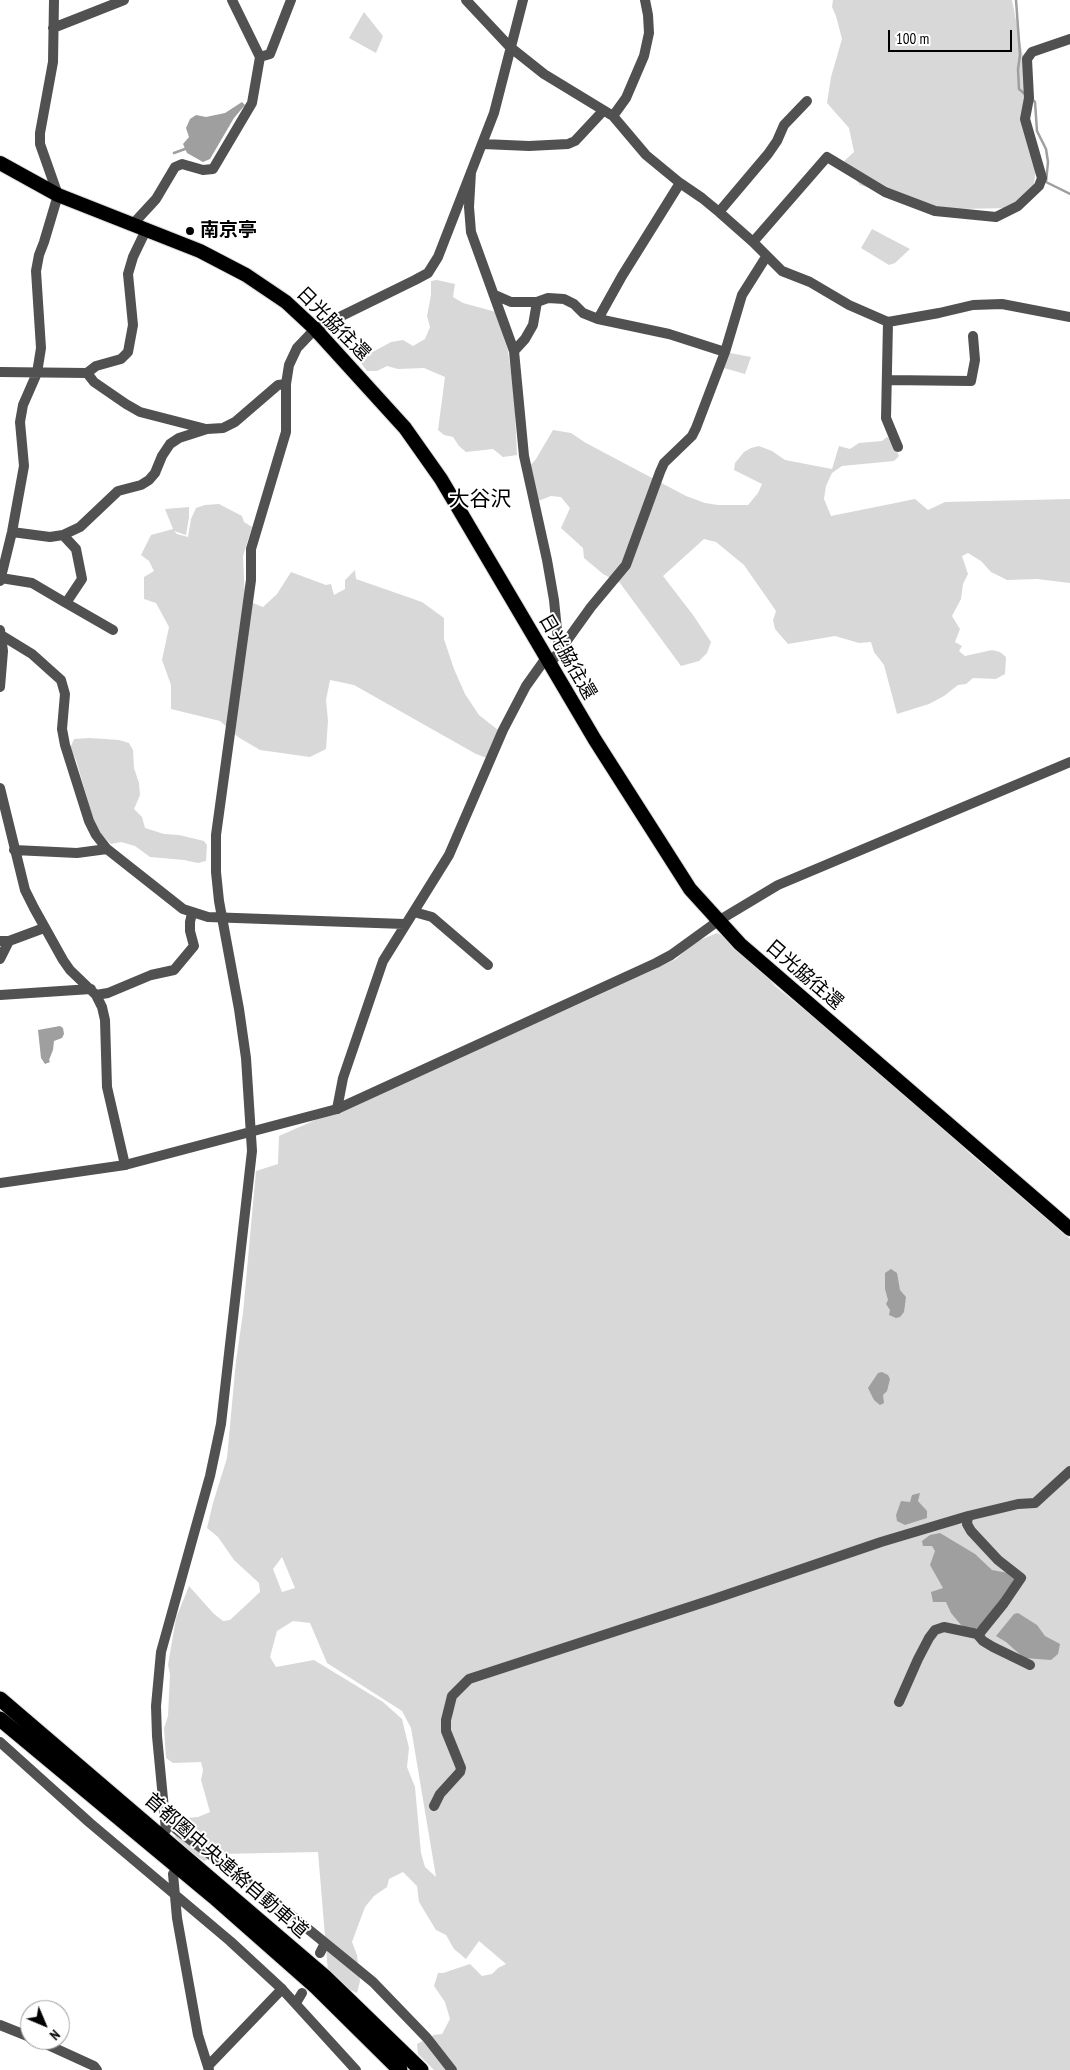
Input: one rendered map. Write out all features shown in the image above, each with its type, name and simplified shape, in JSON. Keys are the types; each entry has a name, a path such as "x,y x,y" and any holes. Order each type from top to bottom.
{"highway":[{"name":"日光脇往還","path":"0,163 58,195 200,251 246,274 286,302 315,329 399,422 424,454 455,500 605,757 690,889 718,921 753,955 1070,1229"},
{"name":"首都圏中央連絡自動車道","path":"0,1699 325,1977 421,2070"},
{"name":"首都圏中央連絡自動車道","path":"0,1719 236,1916 316,1987 400,2070"}],"street":[{"path":"54,0 53,62 40,133 40,144 58,195 39,255 36,271 41,348 37,373 23,405 20,422 24,466 12,532 0,579 32,583 113,630"},
{"path":"54,28 124,0"},
{"path":"132,224 156,199 175,167 182,164 203,170 213,169 252,103 260,57 232,0"},
{"path":"260,57 270,54 291,0"},
{"path":"466,0 510,46 544,74 613,116 646,155 719,212 782,271 810,282 849,305 888,322 973,305 1002,304 1070,317"},
{"path":"166,1830 159,1767 156,1706 161,1652 210,1476 221,1424 252,1151 244,1040 221,918 216,872 216,835 251,580 251,549 286,432 286,384 292,355 315,329 428,273 438,257 494,113 523,0"},
{"path":"613,116 626,98 644,56 649,33 645,0"},
{"path":"753,242 827,156 885,192 935,211 996,216 1018,206 1039,186 1042,178 1026,119 1029,98 1027,59 1032,52 1070,39"},
{"path":"719,212 768,154 777,141 784,125 807,101"},
{"path":"483,144 529,146 568,144 575,140 603,111"},
{"path":"470,172 469,207 471,232 514,351 524,456 547,560 554,600 559,650"},
{"path":"598,318 680,183"},
{"path":"0,372 87,373 96,366 122,359 128,352 133,325 128,274 133,257 146,230"},
{"path":"337,1109 343,1078 383,961 404,924 414,912 449,855 503,730 526,686 559,650 626,565 664,463 692,436 696,428 725,352 742,295 766,257"},
{"path":"495,295 511,302 537,302 548,298 564,299 574,304 583,313 598,318 669,334 725,352"},
{"path":"514,351 525,339 533,324 537,302"},
{"path":"888,322 886,418 898,448"},
{"path":"888,380 971,381 975,360 973,336"},
{"path":"87,373 94,382 140,412 207,429"},
{"path":"12,532 50,537 63,536 80,527 118,491 141,485 149,480 155,473 162,456 170,444 179,438 207,429 223,428 235,422 278,385 286,384"},
{"path":"63,536 76,549 82,579 66,603"},
{"path":"1,632 32,654 61,680 65,694 62,729 65,745 89,821 107,849 183,910 208,917 221,918 404,924"},
{"path":"0,688 3,669 1,632"},
{"path":"0,1183 125,1165 337,1109 671,955 718,921 778,885 1070,762"},
{"path":"0,788 25,890 44,928 70,970 93,992 102,1007 105,1020 107,1087 125,1165"},
{"path":"14,850 77,854 107,849"},
{"path":"414,912 432,917 488,965"},
{"path":"0,995 108,993 151,975 174,970 194,946 190,931 192,913"},
{"path":"0,959 4,941 44,928"},
{"path":"434,1806 440,1794 460,1772 461,1768 446,1731 446,1720 452,1696 469,1679 881,1542 968,1516 1018,1504 1035,1503 1070,1471"},
{"path":"968,1516 968,1524 971,1531 998,1560 1021,1578 979,1634"},
{"path":"899,1702 920,1654 935,1630 944,1627 979,1634 983,1641 1030,1665"},
{"path":"0,1742 90,1823 230,1941 296,2003 356,2070"},
{"path":"164,1817 177,1830 280,1907 384,1992 452,2070"},
{"path":"173,1874 177,1918 198,2035 209,2068 282,1989"},
{"path":"320,1952 325,1943"},
{"path":"296,2003 302,1993"},
{"path":"0,2025 20,2033"},
{"path":"58,2050 94,2066 97,2070"}],"shaded area":[{"path":"833,0 1012,0 1023,56 1026,104 1037,159 1034,184 1010,208 959,209 931,207 860,185 843,162 854,152 849,128 827,103 831,77 842,39 832,7"},
{"path":"364,12 383,36 376,53 349,38"},
{"path":"242,102 245,105 234,118 210,159 203,162 187,153 183,144 189,137 186,128 190,119 196,115 206,117 225,113"},
{"path":"872,229 910,249 895,263 889,265 861,248"},
{"path":"437,280 455,284 453,297 463,303 496,312 508,351 514,393 517,455 503,457 493,449 466,452 453,437 444,435 438,430 445,377 424,368 398,369 387,366 377,371 367,371 361,363 369,354 391,342 403,340 413,346 425,339 430,327 427,316 431,295 431,281"},
{"path":"730,353 751,357 745,374 724,368"},
{"path":"553,430 571,433 586,443 686,496 705,503 718,505 748,505 758,493 762,484 734,470 735,463 744,452 751,448 759,446 772,451 785,460 832,469 839,446 850,449 859,443 882,441 887,437 892,440 899,456 894,461 842,466 832,473 826,486 824,499 831,516 915,499 928,510 945,502 1070,499 1070,583 1037,579 1007,580 991,572 981,561 968,553 962,556 968,574 963,584 961,599 952,616 960,629 955,642 962,646 959,651 965,656 992,650 1000,652 1006,657 1005,674 996,679 973,678 966,684 958,685 944,696 929,704 897,714 884,665 874,652 871,642 859,643 835,636 788,644 775,629 773,620 776,611 744,565 716,542 704,539 663,576 711,642 707,653 699,661 681,666 620,583 603,574 584,558 583,548 561,528 570,508 561,497 551,496 538,501 529,467 536,459"},
{"path":"219,504 242,516 244,522 252,527 243,556 245,600 263,607 277,594 291,572 326,585 331,584 334,595 345,589 345,580 355,570 356,579 422,602 444,618 444,639 465,694 479,715 498,730 487,758 476,754 354,685 330,680 326,700 328,721 326,749 310,757 260,750 238,737 220,721 171,709 171,685 162,660 169,627 156,603 144,599 144,577 154,571 149,561 141,555 151,535 173,529 165,509 189,507 186,535 174,531 177,534 188,537 191,519 196,508"},
{"path":"74,739 119,740 129,743 133,750 134,768 139,783 140,795 134,809 142,817 145,828 164,834 179,835 204,841 207,845 206,861 198,863 150,857 135,846 121,842 111,844 101,834 93,818 76,760 70,748"},
{"path":"717,933 729,939 755,963 775,986 887,1077 927,1114 956,1137 967,1151 1070,1239 1070,2070 434,2070 418,2054 417,2044 434,2035 442,2034 450,2019 445,2002 434,1986 438,1973 470,1964 482,1976 492,1974 506,1964 479,1941 466,1959 454,1949 446,1935 436,1930 419,1902 417,1886 403,1872 389,1879 387,1887 374,1896 365,1907 352,1942 357,1955 360,1981 357,1993 346,1988 328,1972 318,1852 220,1854 204,1861 191,1853 175,1837 180,1823 186,1818 198,1817 210,1812 201,1780 203,1770 201,1762 173,1763 166,1758 164,1728 168,1716 170,1674 168,1665 176,1618 189,1586 214,1614 223,1621 230,1620 260,1592 259,1583 234,1560 218,1537 207,1528 227,1458 256,1171 278,1164 279,1136 590,999 676,959 695,942","holes":["282,1557 295,1588 282,1592 273,1569","293,1621 310,1623 327,1663 402,1711 411,1728 436,1877 425,1867 421,1853 415,1787 407,1767 409,1748 402,1719 383,1702 314,1660 276,1667 270,1657 277,1631"]},
{"path":"60,1026 63,1028 64,1034 62,1038 54,1041 50,1062 45,1064 41,1058 38,1030"},
{"path":"891,1269 897,1273 900,1290 906,1297 904,1312 900,1317 896,1318 889,1315 890,1310 886,1304 888,1300 885,1289 885,1273"},
{"path":"882,1372 888,1375 890,1379 887,1391 883,1395 884,1403 880,1405 874,1400 868,1388 878,1373"},
{"path":"920,1493 918,1501 927,1511 927,1518 905,1525 897,1521 896,1515 901,1501 910,1502 912,1495"},
{"path":"940,1533 975,1554 992,1570 1008,1573 1019,1580 984,1623 973,1631 961,1625 951,1613 946,1602 933,1602 931,1592 943,1588 930,1565 935,1551 932,1546 923,1546 922,1541 930,1535"},
{"path":"1018,1613 1037,1625 1045,1636 1060,1644 1058,1654 1051,1660 1024,1658 996,1636 1014,1614"}],"waterway":[{"path":"1016,0 1020,55 1018,69 1019,89 1026,95"},
{"path":"1033,100 1035,102 1037,131 1046,149 1048,162 1046,182 1070,194"},
{"path":"174,153 185,149"}],"place":[{"name":"南京亭","path":"190,231"}],"district":[{"name":"大谷沢","path":"480,500"}]}
